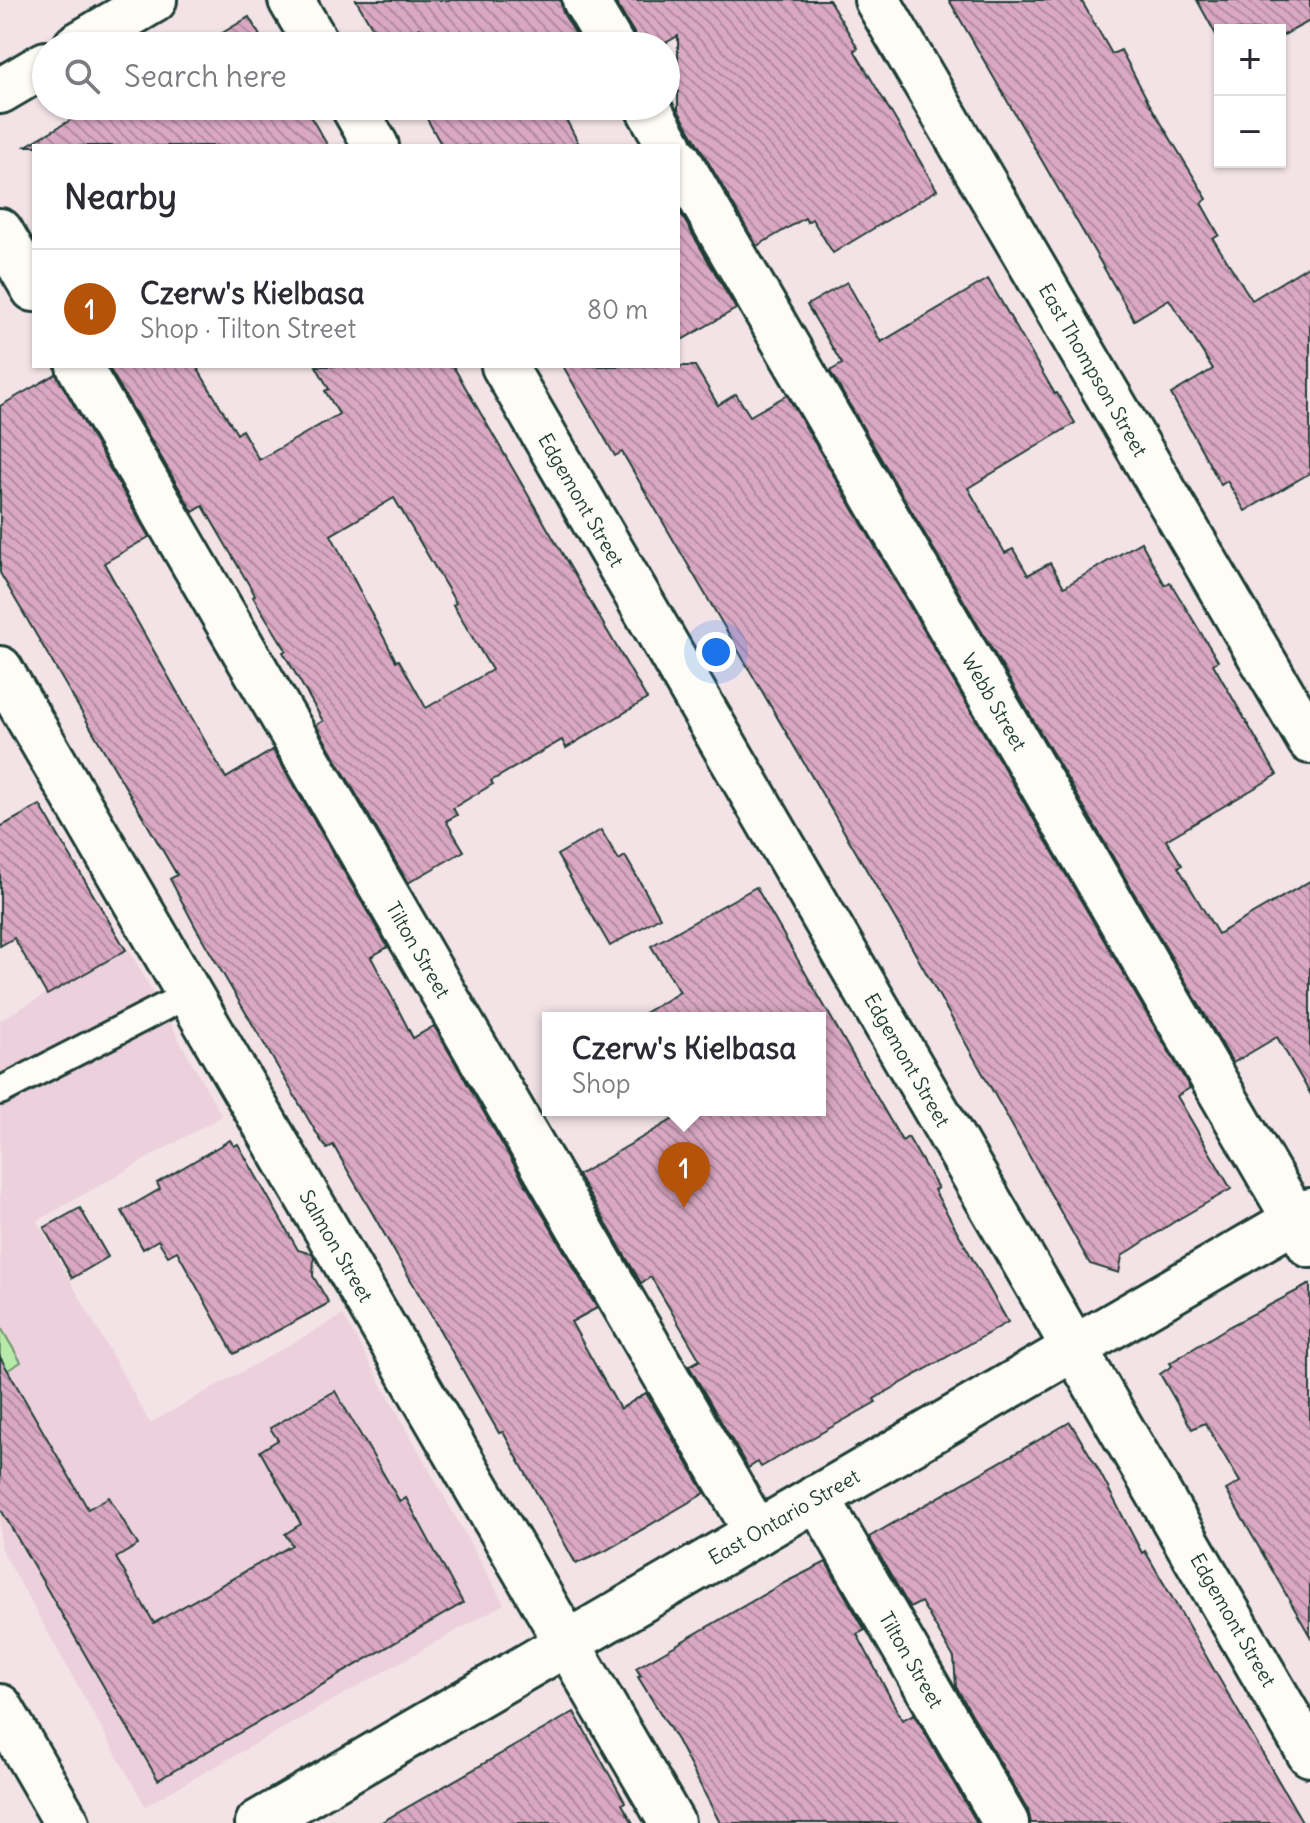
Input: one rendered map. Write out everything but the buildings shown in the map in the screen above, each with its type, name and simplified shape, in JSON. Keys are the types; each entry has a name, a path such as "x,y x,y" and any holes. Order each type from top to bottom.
{"street":[{"path":"100,32 154,0"},
{"path":"291,0 310,32"},
{"path":"585,0 604,32"},
{"name":"East Thompson Street","path":"877,0 1310,741"},
{"path":"0,91 32,72"},
{"path":"361,120 375,144"},
{"path":"655,120 669,144"},
{"name":"Webb Street","path":"680,162 1305,1225"},
{"path":"0,231 32,286"},
{"name":"Tilton Street","path":"80,368 757,1533"},
{"name":"Edgemont Street","path":"505,368 1310,1754"},
{"name":"Salmon Street","path":"0,669 672,1823"},
{"name":"East Ontario Street","path":"258,1823 1075,1347 1305,1225"},
{"name":"Tilton Street","path":"817,1497 1006,1823"},
{"path":"0,1707 67,1823"}],"lane":[{"path":"0,1091 189,994"}],"shaded area":[{"path":"128,948 222,1116 37,1221 150,1423 343,1315 504,1604 145,1806 0,1547 0,1020"}],"green space":[{"path":"0,1326 21,1362 0,1375"}],"place":[{"name":"Czerw's Kielbasa","path":"684,1208"}]}
